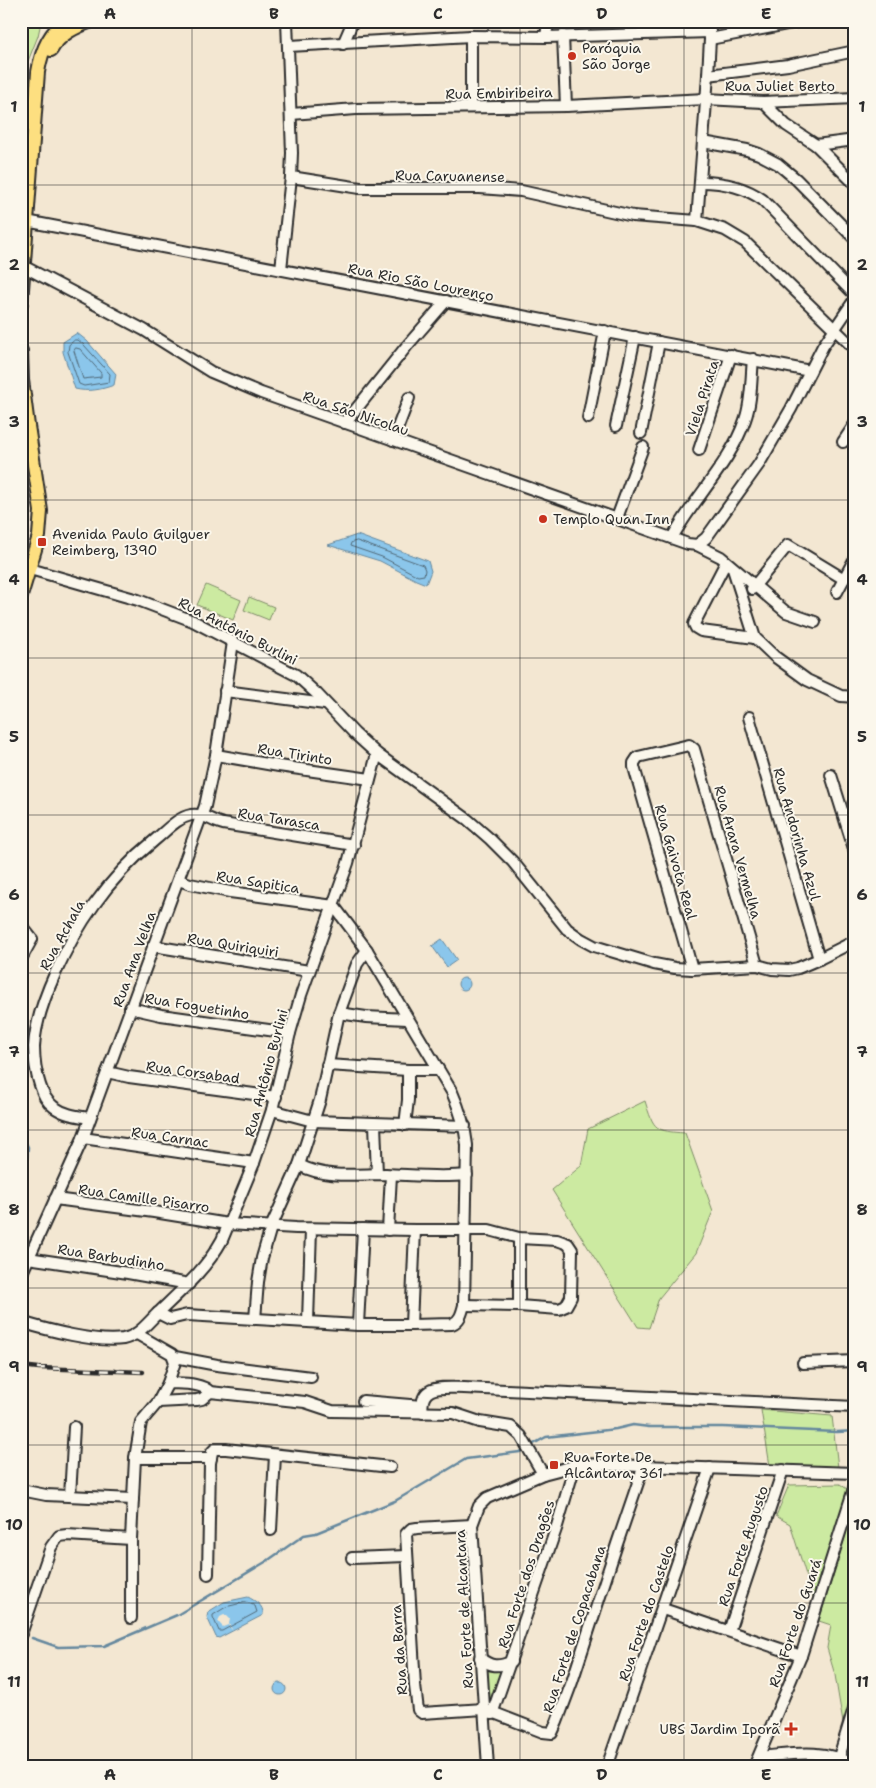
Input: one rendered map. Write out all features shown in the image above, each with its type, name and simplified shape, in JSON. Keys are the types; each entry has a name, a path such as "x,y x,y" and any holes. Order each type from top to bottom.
{"main road":[{"path":"21,303 38,72 62,26 92,21"},
{"path":"21,351 22,380 41,511 39,536 21,596"}],"street":[{"path":"281,270 291,177 291,114 287,21"},
{"path":"343,44 353,21"},
{"path":"546,37 548,21"},
{"path":"289,46 471,36 546,37 710,31 803,21"},
{"path":"697,221 710,31"},
{"path":"471,36 471,107"},
{"path":"563,36 566,106"},
{"path":"708,75 788,65 855,51"},
{"name":"Rua Juliet Berto","path":"706,99 762,102 855,98"},
{"name":"Rua Embiribeira","path":"291,114 356,109 566,106 706,99"},
{"path":"762,102 786,125 816,145 855,184"},
{"path":"816,145 855,140"},
{"path":"703,142 747,150 778,164 796,179 855,240"},
{"name":"Rua Caruanense","path":"291,177 360,188 497,188 542,195 633,216 697,221 725,230 746,242 833,330 855,349"},
{"path":"701,182 721,184 745,190 763,200 855,295"},
{"name":"Rua Rio São Lourenço","path":"26,221 810,370"},
{"name":"Rua São Nicolau","path":"23,266 144,330 211,372 261,393 697,546 721,557 754,587 786,612 815,622"},
{"path":"697,546 706,538 759,464 833,330 855,299"},
{"path":"345,423 446,301"},
{"path":"588,418 606,331"},
{"path":"616,426 635,337"},
{"path":"641,433 660,342"},
{"name":"Viela Pirata","path":"699,450 731,355"},
{"path":"672,538 691,506 727,457 744,425 748,412 753,359"},
{"path":"393,440 409,398"},
{"path":"843,442 855,424"},
{"path":"617,518 643,447"},
{"path":"754,587 788,545 844,579"},
{"path":"837,592 855,558"},
{"path":"730,565 755,638 774,656 807,680 841,696 855,697"},
{"path":"730,565 694,624 701,631 755,638"},
{"name":"Rua Antônio Burlini","path":"30,568 138,600 193,621 296,675 377,754 467,819 490,838 513,862 567,929 594,946 654,964 675,968 692,969 757,965 772,969 789,970 819,959 855,941"},
{"name":"Rua Ana Velha","path":"21,1275 83,1138 203,815 216,755 233,642"},
{"path":"225,691 325,704"},
{"name":"Rua Andorinha Azul","path":"749,717 819,959"},
{"name":"Rua Gaivota Real","path":"692,747 689,745 638,757 634,763 692,969"},
{"name":"Rua Arara Vermelha","path":"692,747 757,965"},
{"name":"Rua Antônio Burlini","path":"137,1334 189,1284 214,1256 254,1163 276,1098 290,1033 309,971 334,906 354,845 377,754"},
{"name":"Rua Tirinto","path":"216,755 370,779"},
{"path":"831,775 855,852"},
{"name":"Rua Tarasca","path":"203,815 222,824 354,845"},
{"name":"Rua Achala","path":"90,1118 70,1115 55,1107 44,1097 36,1072 34,1047 43,1005 59,964 94,904 139,854 174,824 186,817 203,815"},
{"name":"Rua Sapitica","path":"178,880 230,892 334,906"},
{"path":"158,1313 170,1319 187,1315 358,1325 452,1324 457,1322 460,1317 464,1305 466,1231 467,1145 465,1126 456,1100 367,950 334,906"},
{"path":"21,925 32,938 21,959"},
{"name":"Rua Quiriquiri","path":"153,946 309,971"},
{"path":"255,1319 258,1282 271,1227 299,1165 320,1100 338,1013 357,964 367,950"},
{"name":"Rua Foguetinho","path":"130,1008 162,1015 290,1033"},
{"path":"338,1013 366,1017 408,1019"},
{"path":"327,1065 438,1070"},
{"path":"405,1125 408,1100 408,1070"},
{"name":"Rua Corsabad","path":"107,1072 276,1098"},
{"path":"272,1110 313,1121 465,1126"},
{"path":"375,1124 377,1174"},
{"name":"Rua Carnac","path":"83,1138 254,1163"},
{"path":"299,1165 321,1173 347,1175 377,1174 443,1178 467,1175"},
{"path":"388,1230 391,1175"},
{"name":"Rua Camille Pisarro","path":"55,1199 228,1224 388,1230 489,1230 519,1238 557,1240 568,1244 572,1250 571,1298 566,1306 559,1309 519,1306"},
{"path":"308,1321 311,1228"},
{"path":"358,1325 363,1229"},
{"path":"411,1325 415,1230"},
{"path":"464,1305 519,1306 519,1238"},
{"name":"Rua Barbudinho","path":"28,1258 189,1284"},
{"path":"171,1301 187,1315"},
{"path":"21,1322 40,1328 101,1338 122,1339 137,1334 172,1354 175,1358 311,1377"},
{"path":"131,1618 131,1538 135,1458 140,1422 158,1402 168,1383 175,1358"},
{"path":"802,1363 855,1361"},
{"path":"168,1383 199,1386 210,1392 305,1402 332,1411 422,1409"},
{"path":"422,1409 424,1395 429,1390 439,1388 855,1407"},
{"path":"158,1402 197,1400 210,1392"},
{"path":"363,1401 453,1413 480,1422 511,1427 521,1436 543,1474"},
{"path":"70,1496 74,1428"},
{"path":"208,1574 211,1458 212,1452 217,1448 390,1467"},
{"path":"271,1530 275,1455"},
{"path":"135,1458 211,1458"},
{"name":"Rua Forte de Alcantara","path":"488,1767 488,1711 480,1658 472,1525 479,1506 488,1498 543,1474 575,1465 644,1465 855,1473"},
{"name":"Rua Forte dos Dragões","path":"488,1711 511,1662 557,1526 575,1465"},
{"name":"Rua Forte de Copacabana","path":"488,1711 543,1732 549,1733 554,1731 644,1465"},
{"name":"Rua Forte do Castelo","path":"607,1767 710,1468"},
{"name":"Rua Forte Augusto","path":"729,1630 783,1470"},
{"name":"Rua Forte do Guará","path":"754,1767 801,1656 855,1485"},
{"path":"21,1490 46,1495 133,1499"},
{"name":"Rua da Barra","path":"472,1525 417,1528 411,1529 406,1534 415,1686 418,1710 422,1713 488,1711"},
{"path":"21,1634 51,1547 59,1536 67,1534 131,1538"},
{"path":"352,1558 406,1556"},
{"path":"663,1609 801,1656"},
{"name":"Rua Forte dos Dragões","path":"480,1658 492,1666 501,1666 511,1662"},
{"path":"839,1757 855,1705"},
{"path":"759,1756 811,1753 839,1757 855,1766"}],"green space":[{"path":"21,21 41,22 38,36 26,66 21,113"},
{"path":"206,585 241,600 233,620 197,605"},
{"path":"249,597 274,607 269,620 244,610"},
{"path":"645,1101 651,1118 657,1127 662,1130 685,1133 713,1211 696,1253 659,1298 649,1328 638,1327 552,1190 581,1166 588,1129"},
{"path":"761,1410 832,1416 838,1468 770,1466"},
{"path":"840,1484 847,1489 848,1493 813,1597 790,1524 776,1516 789,1485"},
{"path":"855,1505 855,1693 844,1729 835,1675 827,1648 831,1625 819,1621"},
{"path":"485,1665 495,1670 506,1668 493,1704 487,1702"}],"water":[{"path":"77,333 87,341 116,374 114,385 94,390 75,389 63,352 63,342"},
{"path":"357,535 428,561 431,571 426,584 380,561 328,545"},
{"path":"442,939 457,960 447,967 432,946"},
{"path":"464,978 470,984 464,990 458,984"},
{"path":"248,1597 261,1606 263,1615 219,1638 216,1637 207,1617 208,1612 224,1602"},
{"path":"282,1683 285,1684 285,1694 278,1695 275,1694 274,1687 275,1684"}],"pier":[{"path":"224,1615 230,1619 229,1624 233,1631 228,1625 223,1627 218,1621"}],"waterway":[{"path":"21,1133 28,1147 25,1188 21,1194"},
{"path":"530,1446 546,1437 616,1429 633,1425 649,1427 855,1431"},
{"path":"32,1638 58,1647 104,1646 177,1615 267,1561 304,1535 316,1533 395,1501 466,1459 520,1452 525,1449"}],"railway":[{"path":"21,1366 143,1372"}],"place":[{"name":"Paróquia São Jorge","path":"572,56"},
{"name":"Templo Quan Inn","path":"543,519"},
{"name":"Avenida Paulo Guilguer Reimberg, 1390","path":"42,542"},
{"name":"Rua Forte De Alcântara, 361","path":"554,1465"},
{"name":"UBS Jardim Iporã","path":"791,1729"}]}
